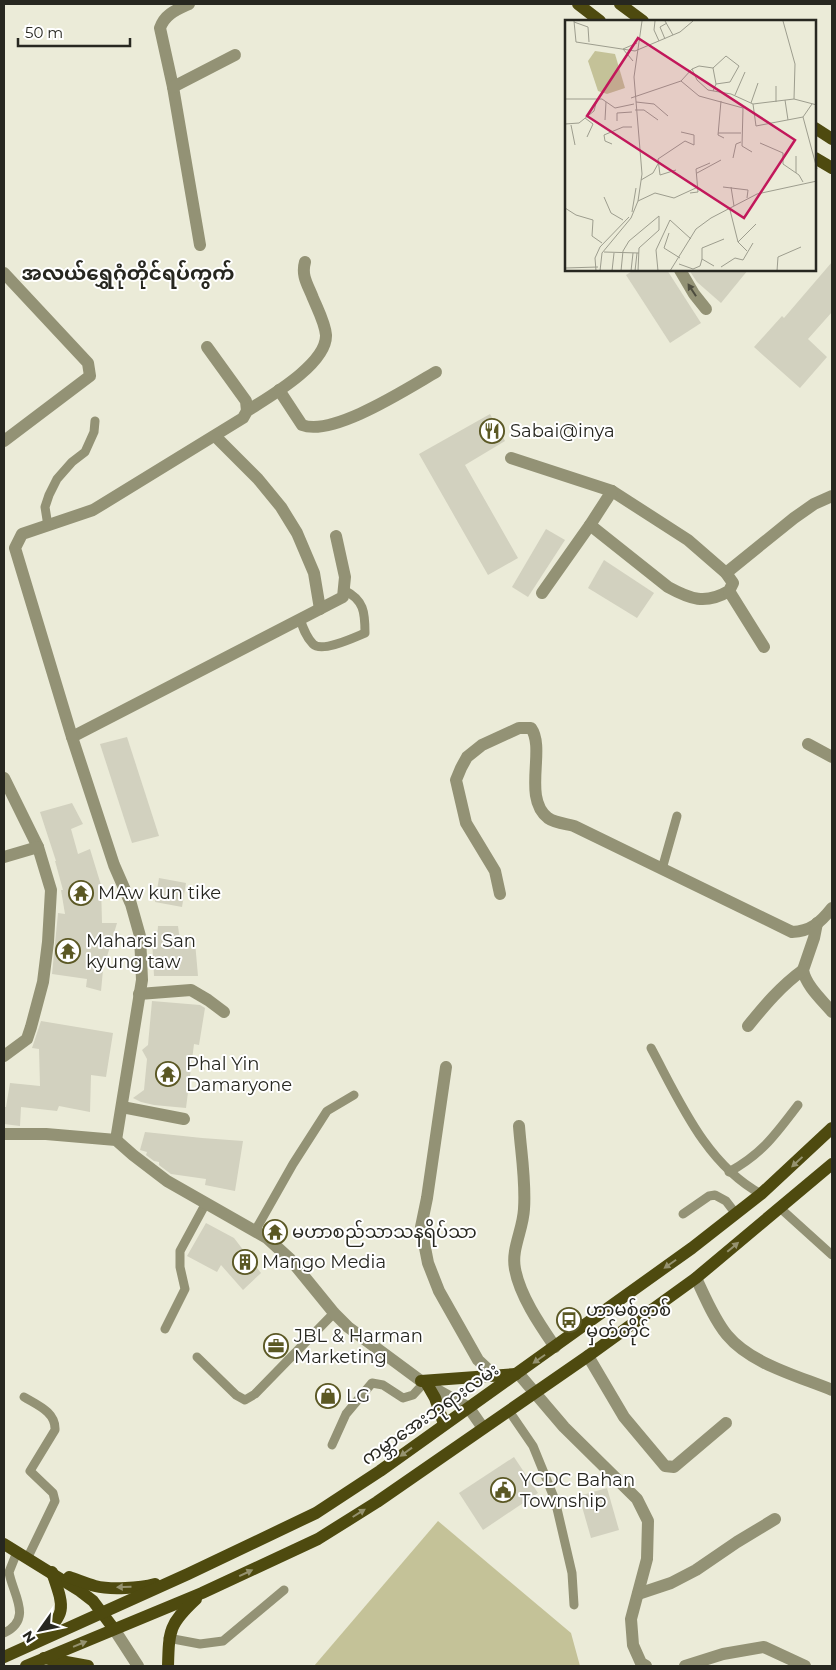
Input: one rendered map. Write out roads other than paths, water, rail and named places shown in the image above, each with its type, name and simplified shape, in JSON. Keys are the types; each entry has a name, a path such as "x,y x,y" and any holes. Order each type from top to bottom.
{"main road":[{"path":"578,4 599,20"},
{"path":"620,4 642,20"},
{"path":"816,129 832,139"},
{"path":"816,159 832,168"},
{"name":"ကမ္ဘာအေးဘုရားလမ်း","path":"4,1657 188,1574 316,1513 380,1471 444,1424 518,1374 692,1248 761,1194 832,1128"},
{"path":"26,1666 202,1594 318,1540 377,1502 509,1411 696,1278 832,1164"},
{"path":"424,1383 518,1374"},
{"path":"424,1383 436,1398 444,1424"},
{"path":"4,1544 52,1572 93,1601 114,1629"},
{"path":"52,1572 97,1586 119,1587 148,1586 188,1574"},
{"path":"22,1649 56,1621 61,1612 61,1599 52,1572"},
{"path":"168,1666 168,1638 174,1623 202,1594"},
{"path":"44,1658 88,1666"}],"street":[{"path":"189,4 169,14 164,19 160,28 173,87 200,245"},
{"path":"173,87 235,55"},
{"path":"116,1140 142,980 140,936 131,904 114,865 72,737 15,548 22,534 93,510 215,436 243,418 247,411 291,382 310,366 323,346 326,337 324,326 302,272 305,262"},
{"path":"681,271 694,294 706,309"},
{"path":"4,273 88,363 90,376 4,441"},
{"path":"207,347 246,401 247,411"},
{"path":"279,390 302,425 307,427 319,426 344,421 365,413 436,372"},
{"path":"215,436 258,479 281,507 297,533 314,573 320,609"},
{"path":"511,458 612,491 688,540 726,573 732,584 729,592 710,599 698,600 682,595 668,587 590,525"},
{"path":"542,593 612,491"},
{"path":"726,573 794,518 814,504 832,496"},
{"path":"72,737 343,597 345,577 336,536"},
{"path":"729,592 764,647"},
{"path":"500,894 496,871 466,823 456,780 467,757 482,745 519,728 531,728 535,733 535,784 537,799 540,809 549,819 574,826 792,932 806,931 832,908"},
{"path":"808,744 832,757"},
{"path":"4,778 38,847 51,890 48,942 43,982 27,1039 4,1056"},
{"path":"4,857 38,847"},
{"path":"748,1026 772,996 803,970 817,923"},
{"path":"803,970 808,983 832,1012"},
{"path":"139,994 191,990 224,1012"},
{"path":"446,1067 427,1198 420,1226 428,1262 439,1291 478,1360 495,1376"},
{"path":"122,1107 184,1119"},
{"path":"518,1126 525,1189 524,1212 514,1254 515,1270 536,1319 555,1347"},
{"path":"4,1134 46,1134 116,1140 133,1156 167,1181 267,1238 290,1259 334,1314 348,1327 424,1383 469,1408 483,1428"},
{"path":"696,1278 716,1318 727,1335 740,1348 752,1357 832,1390"},
{"path":"588,1356 624,1417 665,1466 674,1467 726,1423"},
{"path":"518,1374 564,1427 638,1499 648,1522 647,1559 631,1619 633,1645 641,1663 646,1666"},
{"path":"638,1594 671,1584 775,1519"},
{"path":"114,1629 138,1666"},
{"path":"685,1666 723,1654 764,1647 805,1666"}],"lane":[{"path":"48,526 45,508 49,495 57,479 72,462 85,452 94,432 95,422"},
{"path":"300,619 307,636 314,646 319,647 340,643 366,633 365,613 359,601 354,595 344,590"},
{"path":"662,869 677,816"},
{"path":"651,1048 696,1130 729,1172 745,1186 761,1194"},
{"path":"255,1231 293,1164 327,1111 354,1095"},
{"path":"729,1172 748,1162 768,1144 798,1105"},
{"path":"683,1214 709,1196 716,1195 726,1201 736,1214"},
{"path":"165,1329 185,1289 180,1267 180,1251 206,1204"},
{"path":"780,1208 832,1254"},
{"path":"197,1357 236,1395 245,1400 255,1394 334,1314"},
{"path":"332,1445 346,1414 372,1383 383,1386 403,1398 413,1395 424,1383"},
{"path":"4,1633 16,1622 20,1612 19,1602 9,1572 22,1555 55,1501 53,1493 30,1471 55,1430 55,1422 51,1414 24,1397"},
{"path":"509,1411 533,1446 555,1500 572,1573 574,1605"},
{"path":"168,1638 200,1644 223,1641 284,1590"}],"place":[{"name":"Sabai@inya","path":"492,431"},
{"name":"MAw kun tike","path":"81,893"},
{"name":"Maharsi San kyung taw","path":"68,951"},
{"name":"Phal Yin Damaryone","path":"168,1074"},
{"name":"မဟာစည်သာသနရိပ်သာ","path":"275,1232"},
{"name":"Mango Media","path":"245,1262"},
{"name":"ဟာမစ်တစ် မှတ်တိုင်","path":"569,1320"},
{"name":"JBL & Harman Marketing","path":"276,1346"},
{"name":"LG","path":"328,1396"},
{"name":"YCDC Bahan Township","path":"503,1490"}],"district":[{"name":"အလယ်ရွှေဂုံတိုင်ရပ်ကွက်","path":"128,273"}]}
